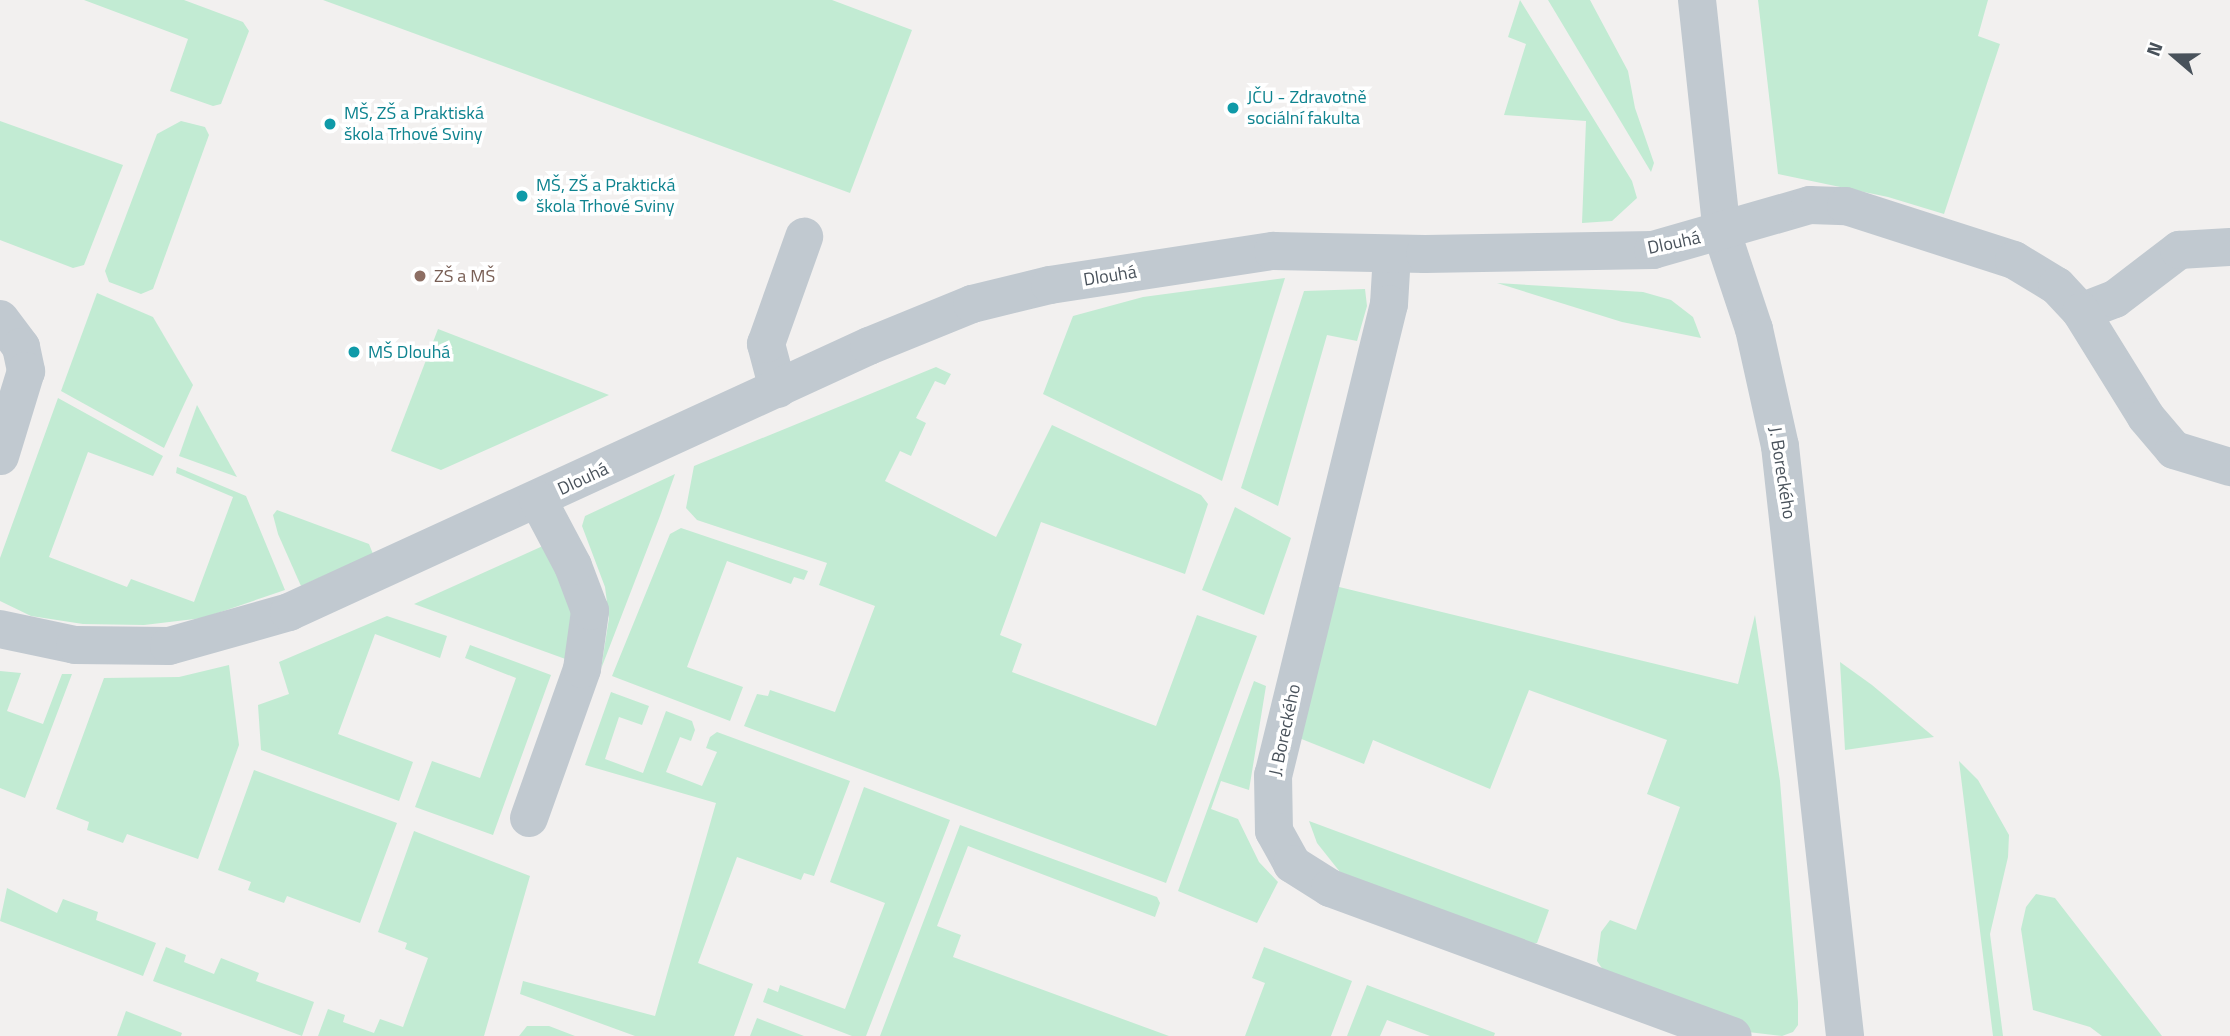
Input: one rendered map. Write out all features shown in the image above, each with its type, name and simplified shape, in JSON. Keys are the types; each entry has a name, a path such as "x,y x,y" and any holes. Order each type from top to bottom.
{"street":[{"name":"J. Boreckého","path":"1697,0 1722,233 1754,329 1780,446 1844,1036"},
{"name":"Dlouhá","path":"0,629 75,645 169,646 289,612 778,389 972,304 1050,285 1273,251 1392,254 1653,250 1722,233 1810,205 1846,206 2014,260 2057,286 2081,312 2146,417 2174,450 2230,467"},
{"path":"778,389 766,344 804,237"},
{"path":"2081,312 2115,299 2179,250 2230,247"},
{"name":"J. Boreckého","path":"1392,254 1389,304 1273,775 1274,831 1292,864 1330,888 1733,1036"},
{"path":"0,318 21,347 26,371 0,456"},
{"name":"Dlouhá","path":"529,818 582,669 590,611 573,565 538,500"}],"green space":[{"path":"84,0 184,0 243,22 249,31 221,104 213,106 170,91 188,39"},
{"path":"323,0 832,0 912,30 850,193"},
{"path":"1520,0 1632,181 1637,198 1612,221 1582,223 1586,121 1504,115 1526,44 1508,37"},
{"path":"1548,0 1590,0 1628,71 1635,108 1654,163 1651,172"},
{"path":"1758,0 1988,0 1978,36 2000,44 1944,214 1888,197 1778,174"},
{"path":"0,121 123,165 84,265 73,268 0,240"},
{"path":"181,121 205,127 209,135 153,289 141,294 109,282 105,271 157,134"},
{"path":"1285,278 1222,481 1043,394 1073,316 1143,297"},
{"path":"1497,283 1643,292 1671,300 1693,317 1701,338 1622,322"},
{"path":"1365,289 1367,306 1357,341 1327,335 1278,506 1241,488 1304,291"},
{"path":"97,293 153,317 193,385 164,448 61,391"},
{"path":"438,329 609,395 441,470 391,451"},
{"path":"936,367 951,374 945,385 935,381 916,418 926,423 911,456 900,451 885,481 996,537 1052,425 1201,495 1208,504 1185,574 1041,522 1000,635 1022,644 1012,672 1156,726 1197,615 1257,636 1166,883 744,726 757,694 768,696 770,690 835,712 875,606 819,585 827,563 697,520 686,508 694,466"},
{"path":"58,398 163,456 153,476 88,452 49,557 127,587 131,579 194,602 233,497 176,473 177,467 246,496 285,590 203,618 144,625 83,624 31,616 0,601 0,558"},
{"path":"197,405 237,477 179,456"},
{"path":"675,474 601,669 609,618 605,587 582,526 585,516"},
{"path":"1235,507 1291,538 1264,615 1202,590"},
{"path":"277,510 369,544 373,554 301,586 278,534 273,515"},
{"path":"681,528 808,571 804,580 794,577 791,584 727,561 687,667 743,687 730,721 612,676 670,534"},
{"path":"545,545 577,609 571,661 414,604"},
{"path":"1331,585 1738,684 1755,615 1780,781 1798,1002 1798,1025 1793,1032 1782,1036 1748,1032 1610,980 1597,961 1601,932 1610,920 1636,930 1680,807 1647,794 1667,740 1529,690 1490,789 1373,740 1364,764 1299,738"},
{"path":"387,616 447,636 440,658 375,634 338,734 413,762 399,801 261,750 258,705 289,694 279,662"},
{"path":"470,645 551,675 493,835 415,807 432,761 480,778 516,678 465,658"},
{"path":"1840,662 1872,685 1934,737 1845,750"},
{"path":"229,665 239,745 198,859 127,834 123,843 87,830 89,822 56,809 104,678 179,677"},
{"path":"0,671 21,673 7,711 43,724 62,674 72,674 25,798 0,788"},
{"path":"1254,681 1266,686 1249,790 1221,781 1211,809 1238,819 1259,862 1278,882 1257,923 1178,891"},
{"path":"611,692 649,706 642,725 619,717 605,759 643,773 666,711 692,721 695,730 691,741 680,737 666,772 702,786 717,752 706,748 710,737 717,732 850,781 814,876 804,873 801,880 737,857 698,963 753,984 734,1036 635,1036 520,994 523,981 655,1016 716,803 585,765"},
{"path":"1959,761 1978,780 2009,835 2008,857 1990,934 2003,1036 1993,1036"},
{"path":"254,770 397,823 360,923 287,896 284,903 248,890 251,882 218,870"},
{"path":"864,787 950,820 866,1036 852,1036 763,1002 768,988 778,992 780,985 845,1009 885,903 830,882"},
{"path":"1309,821 1549,910 1537,943 1524,944 1340,872 1317,843"},
{"path":"960,825 1157,897 1160,903 1155,917 968,846 937,926 961,935 953,957 1169,1036 880,1036"},
{"path":"414,831 530,876 484,1036 318,1036 328,1009 345,1015 343,1022 374,1033 380,1019 403,1027 428,958 405,949 407,943 378,932"},
{"path":"7,888 57,913 63,899 98,912 96,920 156,943 143,976 0,921"},
{"path":"2036,894 2055,898 2162,1036 2102,1036 2090,1027 2033,1010 2021,929 2026,907"},
{"path":"166,947 186,955 184,962 214,974 221,958 259,973 256,981 314,1002 302,1036 153,981"},
{"path":"1264,947 1352,981 1331,1036 1245,1036 1265,983 1252,978"},
{"path":"1367,985 1495,1033 1494,1036 1430,1036 1387,1020 1380,1036 1347,1036"},
{"path":"126,1011 182,1033 181,1036 117,1036"},
{"path":"757,1018 804,1036 750,1036"},
{"path":"527,1026 549,1026 575,1036 519,1036"}],"place":[{"name":"JČU - Zdravotně sociální fakulta","path":"1233,108"},
{"name":"MŠ, ZŠ a Praktiská škola Trhové Sviny","path":"330,124"},
{"name":"MŠ, ZŠ a Praktická škola Trhové Sviny","path":"522,196"},
{"name":"ZŠ a MŠ","path":"420,276"},
{"name":"MŠ Dlouhá","path":"354,352"}]}
